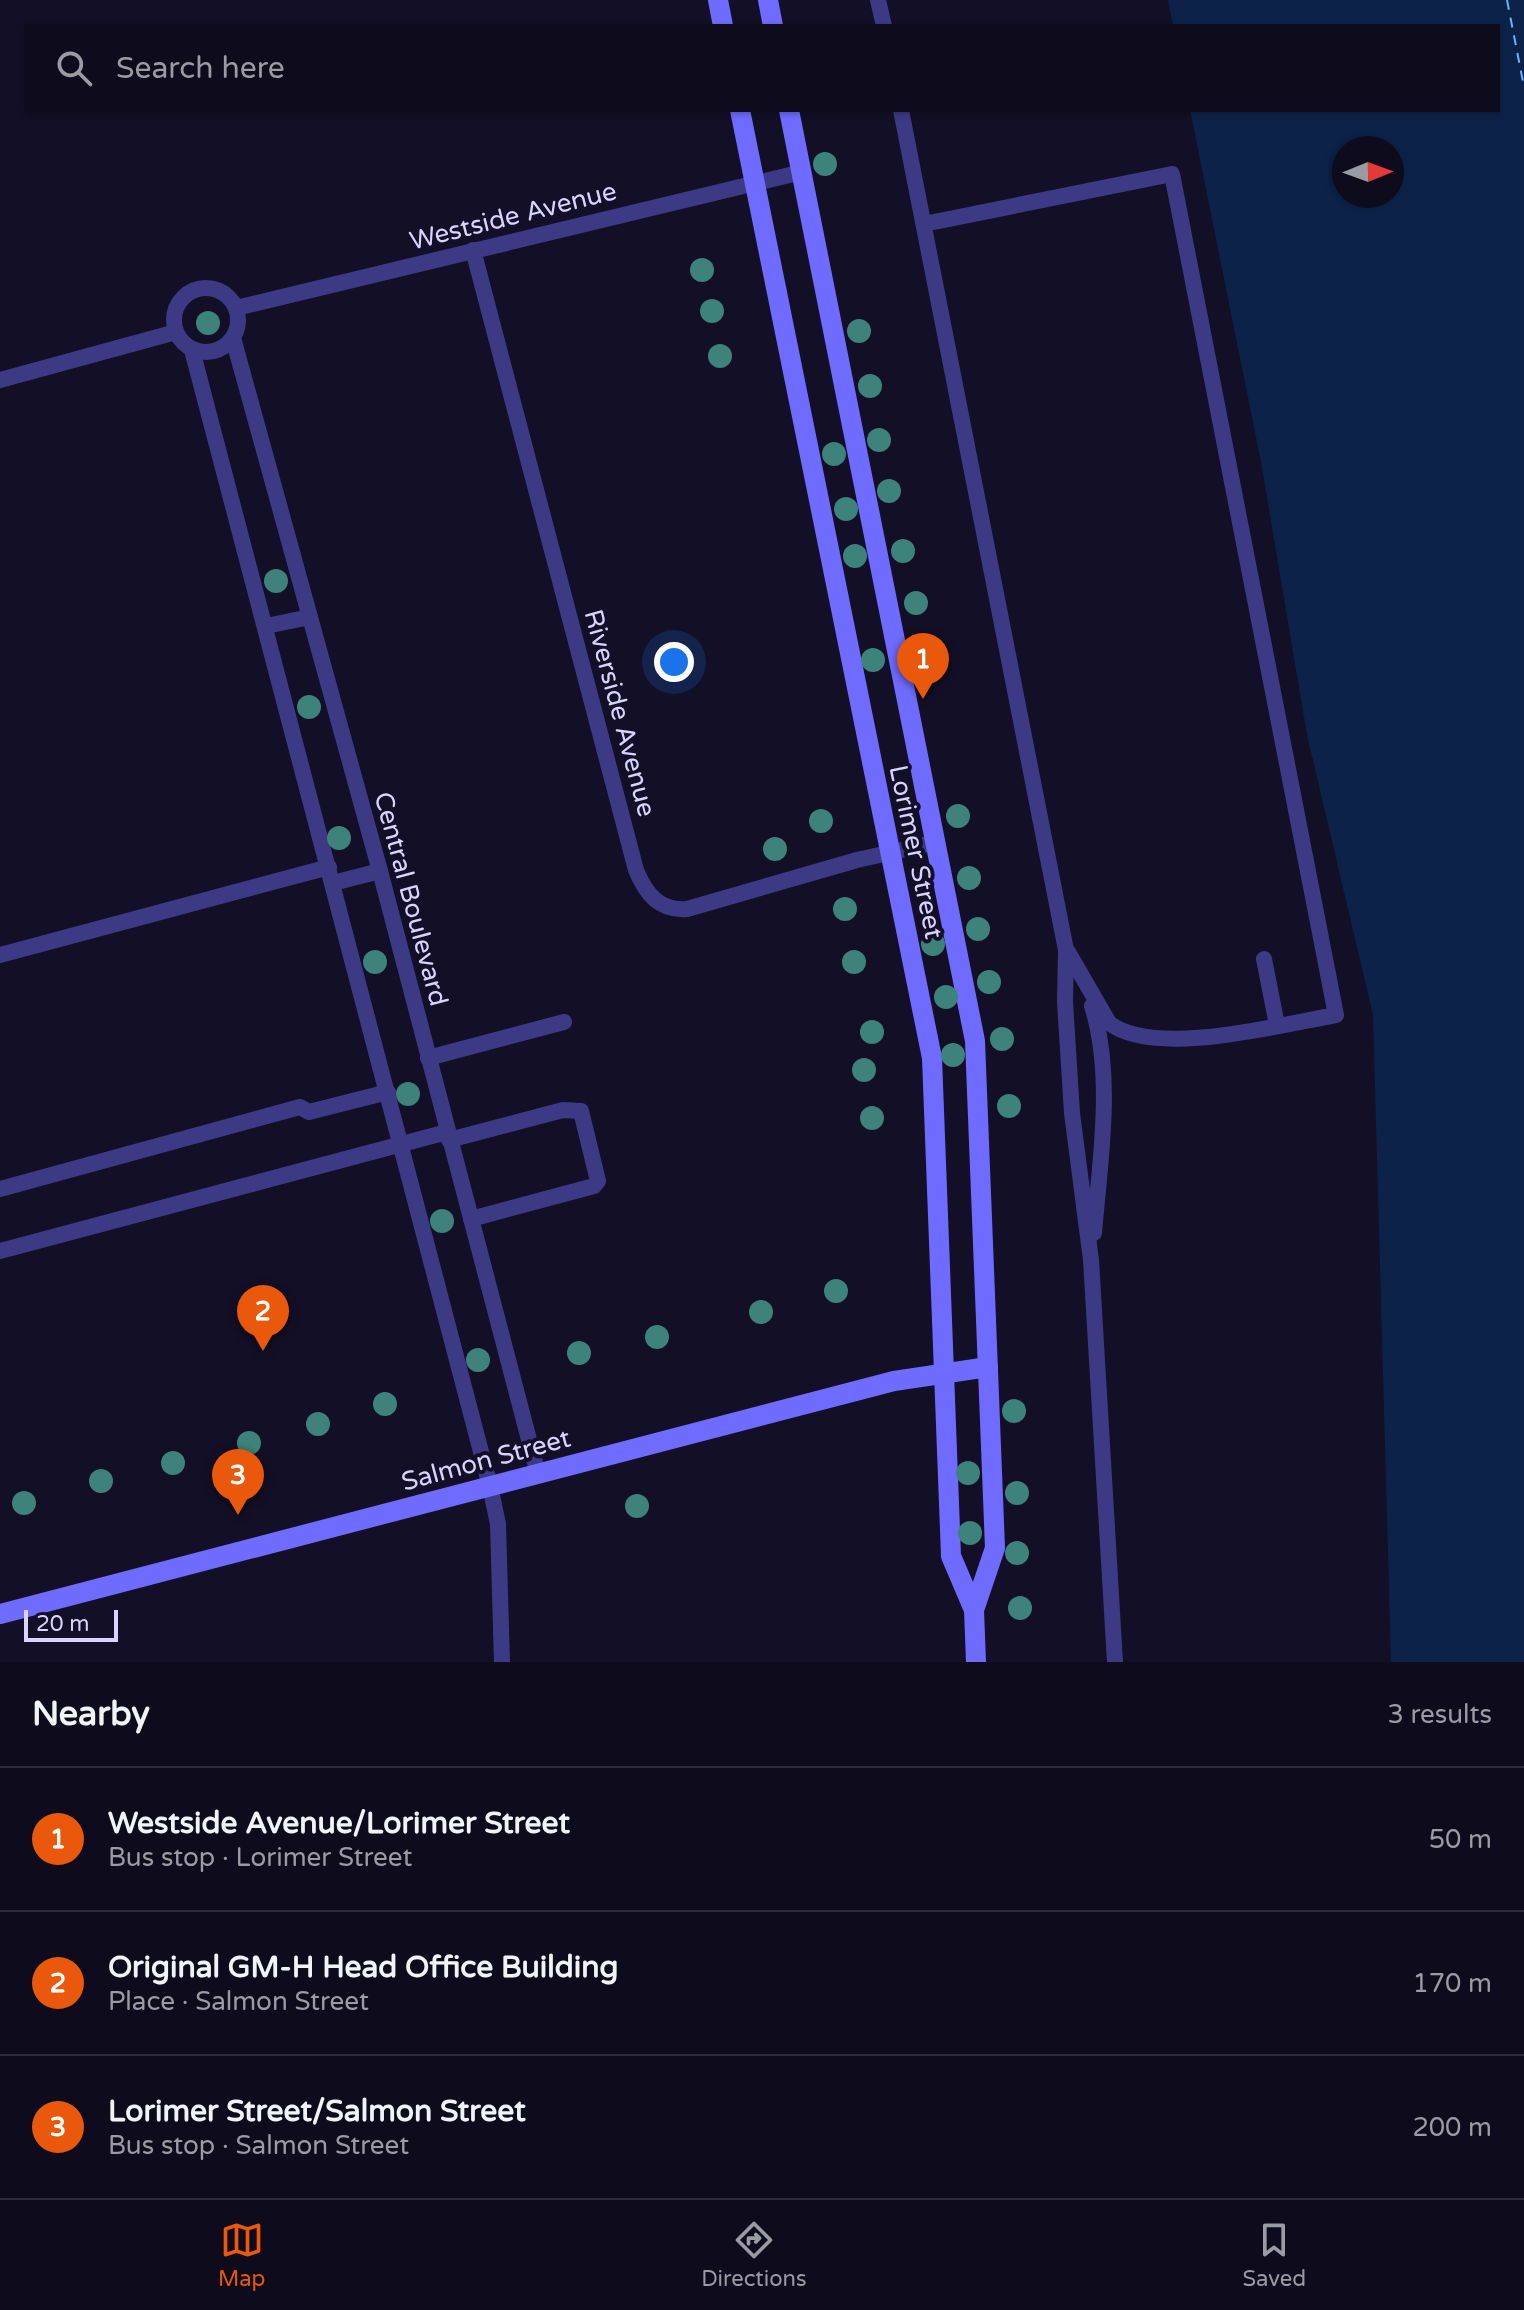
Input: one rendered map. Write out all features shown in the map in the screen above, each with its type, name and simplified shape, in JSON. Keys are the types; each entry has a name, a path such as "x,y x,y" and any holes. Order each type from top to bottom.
{"main road":[{"path":"718,0 723,24"},
{"path":"768,0 773,24"},
{"name":"Lorimer Street","path":"740,112 932,1058 951,1556 974,1610 976,1662"},
{"name":"Lorimer Street","path":"789,112 937,842 977,1056 995,1548 974,1610"},
{"name":"Salmon Street","path":"0,1614 894,1381 942,1371 988,1367"}],"lane":[{"path":"878,0 884,24"},
{"path":"901,112 1066,950 1065,1002 1074,1144 1091,1260 1115,1662"},
{"name":"Westside Avenue","path":"236,308 802,172"},
{"path":"924,224 1172,174 1336,1015 1176,1040 1144,1040 1119,1031 1109,1023 1066,950"},
{"name":"Riverside Avenue","path":"473,250 642,884 664,907 687,909 889,852 937,842"},
{"path":"192,350 210,353 233,338 237,329 236,308 230,298 210,288 189,293 175,310 176,332 192,350 490,1486 498,1524 502,1662"},
{"path":"0,380 176,332"},
{"name":"Central Boulevard","path":"233,338 380,871 538,1474"},
{"path":"266,626 310,617"},
{"path":"0,955 244,890 331,875 380,871"},
{"path":"1264,959 1277,1025"},
{"path":"1084,981 1098,1029 1102,1121 1091,1260"},
{"path":"428,1058 564,1022"},
{"path":"0,1189 300,1107 309,1112 388,1092"},
{"path":"0,1251 401,1143 448,1136 563,1110 581,1111 598,1181 594,1186 471,1219"}],"water":[{"path":"1168,0 1524,0 1524,1662 1391,1662 1373,1015 1307,735 1261,462 1190,112 1500,112 1500,24 1173,24"}],"ferry route":[{"path":"1507,0 1524,87"}],"place":[{"name":"Westside Avenue/Lorimer Street","path":"923,699"},
{"name":"Original GM-H Head Office Building","path":"263,1351"},
{"name":"Lorimer Street/Salmon Street","path":"238,1515"}]}
